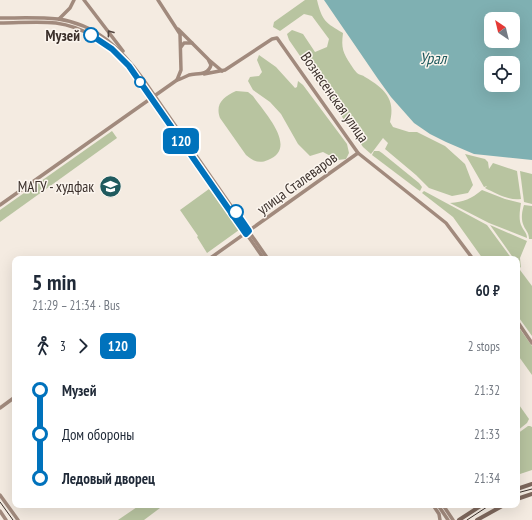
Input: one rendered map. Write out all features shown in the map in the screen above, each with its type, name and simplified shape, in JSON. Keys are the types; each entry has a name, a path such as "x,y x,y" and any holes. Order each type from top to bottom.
{"main road":[{"path":"58,19 70,8 74,0"},
{"path":"84,0 133,65 153,97"},
{"path":"158,0 178,29 208,59 223,71"},
{"path":"0,18 58,19 77,24 98,34 115,46 133,65"},
{"path":"0,23 56,23 75,28 102,41 124,60 153,97 266,256"},
{"path":"177,80 181,70 181,46 178,29"},
{"name":"Вознесенская улица","path":"223,71 272,39 277,38 280,40 358,153 446,223 471,256"},
{"path":"181,46 188,42 193,44"},
{"path":"204,74 210,69 211,66 208,59"},
{"path":"181,70 189,76"},
{"path":"0,205 177,80 189,76 223,71"},
{"name":"улица Сталеваров","path":"214,256 358,153"},
{"path":"248,232 262,256"},
{"path":"520,325 532,343"},
{"path":"0,408 12,400"},
{"path":"520,488 532,484"},
{"path":"520,498 532,494"},
{"path":"0,495 18,520"},
{"path":"435,508 439,514 440,520"},
{"path":"440,508 448,520"},
{"path":"445,508 453,520"},
{"path":"459,520 477,508"},
{"path":"480,519 499,508"},
{"path":"0,511 6,520"}],"green space":[{"path":"305,0 317,0 321,13 326,21 332,27 343,33 343,50 354,69 358,74 378,85 387,95 391,107 390,122 393,127 409,132 417,132 445,146 465,164 473,185 468,193 452,196 429,188 385,149 388,143 383,138 371,154 363,147 289,40 287,34 292,30 303,34 315,52 327,47 329,39 312,16 304,14 280,31 273,27 274,22"},
{"path":"259,55 276,67 295,88 297,87 298,81 303,85 347,144 349,153 346,159 338,160 323,152 310,156 298,144 281,114 270,102 253,90 248,81 250,77 259,76 262,72 257,60"},
{"path":"236,91 248,92 253,96 271,120 276,130 280,139 280,147 277,154 268,160 262,162 256,161 246,155 220,118 219,105 224,98"},
{"path":"112,131 117,138 0,222 0,210"},
{"path":"374,151 379,151 382,153 419,183 422,187 420,191 372,155"},
{"path":"465,154 485,159 488,162 489,169 493,163 517,171 521,199 507,198 485,188 487,186 484,187"},
{"path":"520,171 532,174 532,204 524,202"},
{"path":"209,189 239,230 207,253 197,237 198,236 180,210"},
{"path":"482,190 505,199 521,203 520,221 527,238 489,223 450,203 467,200"},
{"path":"424,191 487,225 510,256 481,256 453,217 422,193"},
{"path":"524,205 532,206 532,239 529,239 522,222"},
{"path":"490,225 527,241 520,258 520,256 512,256"},
{"path":"520,270 532,286 532,336 520,319"},
{"path":"520,329 532,346 532,375 520,358"},
{"path":"520,406 529,419 527,423 520,429"},
{"path":"528,426 532,427 532,470 520,474 520,432"},
{"path":"136,508 160,508 144,520 118,520"}],"water":[{"name":"Урал","path":"324,0 532,0 532,160 474,154 446,142 430,134 414,123 391,97"}],"tram line":[{"path":"520,492 532,489"},
{"path":"0,502 13,520"},
{"path":"467,520 485,508"}],"bus line":[{"name":"120","path":"91,35 112,49 129,66 246,234 249,231 236,212"}],"place":[{"name":"Музей","path":"91,35"},
{"name":"МАГУ - худфак","path":"110,186"}]}
